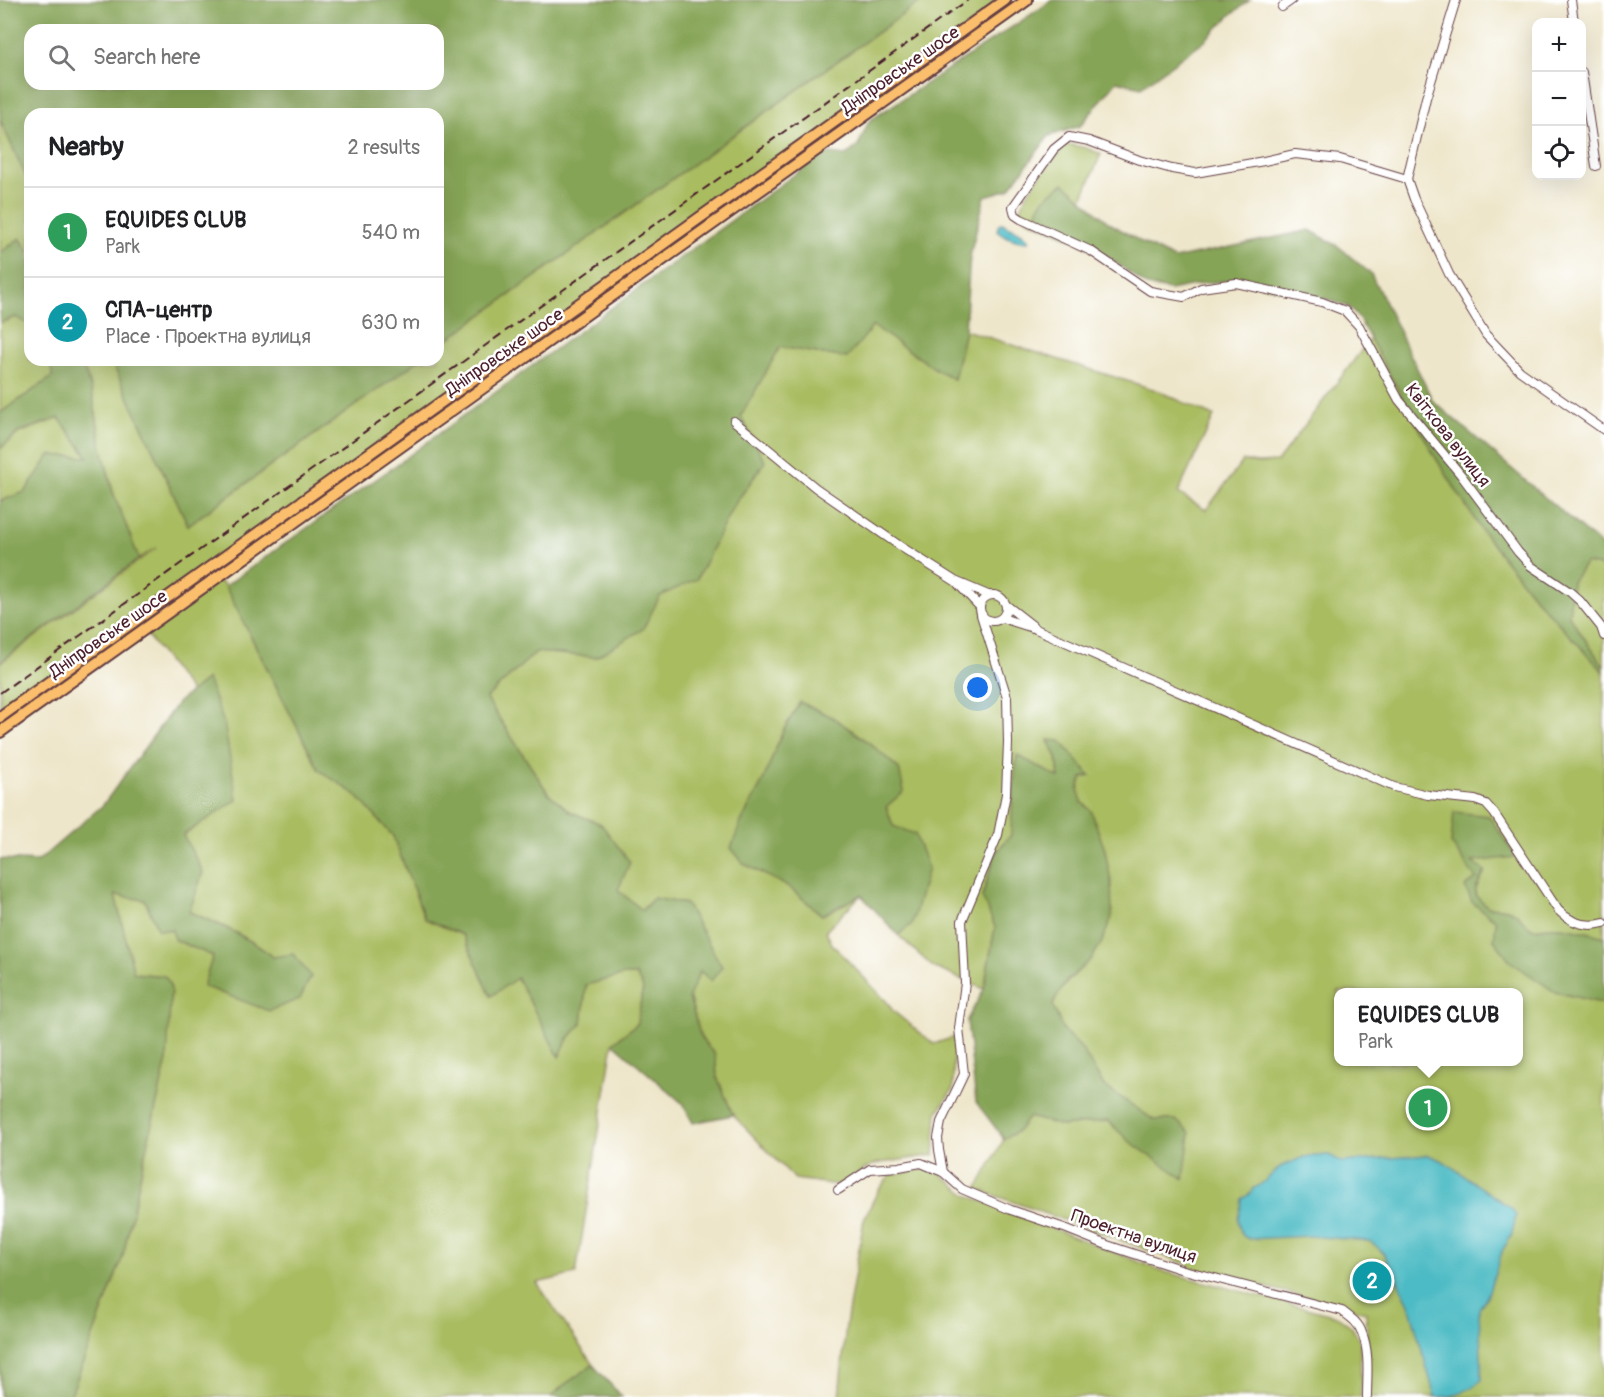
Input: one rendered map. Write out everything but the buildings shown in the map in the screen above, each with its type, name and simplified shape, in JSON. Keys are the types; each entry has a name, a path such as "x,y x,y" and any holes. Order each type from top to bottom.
{"main road":[{"name":"Дніпровське шосе","path":"0,717 1005,0"},
{"name":"Дніпровське шосе","path":"0,732 1027,0"}],"street":[{"path":"1282,7 1292,0"},
{"path":"1456,0 1426,98 1407,179 1449,274 1486,335 1520,371 1604,429"},
{"path":"1570,0 1573,18"},
{"path":"1586,103 1596,166"},
{"name":"Квіткова вулиця","path":"1407,179 1340,159 1295,154 1195,173 1138,160 1089,141 1069,137 1054,149 1013,207 1015,215 1091,251 1150,291 1184,297 1201,288 1236,283 1322,302 1345,311 1359,326 1399,400 1461,475 1518,552 1531,566 1580,601 1601,627 1604,636"},
{"path":"734,422 816,488 955,581 988,595 1001,597 1006,605 1036,629"},
{"path":"943,1172 938,1137 941,1122 964,1074 959,1028 965,983 962,921 998,835 1006,794 1008,744 1007,697 979,606 955,581"},
{"path":"979,606 988,595"},
{"path":"990,643 990,630 1005,614 1006,605"},
{"path":"981,615 989,621 1000,619 1036,629 1394,787 1411,792 1475,800 1486,804 1558,910 1566,918 1576,923 1593,926 1604,923"},
{"name":"Проектна вулиця","path":"838,1190 870,1169 921,1163 943,1172 962,1189 1011,1210 1107,1245 1180,1269 1342,1311 1353,1319 1362,1331 1366,1347 1367,1397"}],"green space":[{"path":"0,0 923,0 444,342 444,108 24,108 24,172 0,120"},
{"path":"923,0 1005,0 82,659 0,706 0,663 156,548 139,559 113,492 102,449 92,392 83,366 114,366 188,525 411,366 444,366 444,342"},
{"path":"1052,0 1250,0 1204,41 1141,87 1117,81 1080,126 1049,136 1009,189 985,196 970,255 965,330 954,379 873,326 847,358 780,347 741,416 765,462 732,508 697,579 660,596 643,629 596,657 536,652 486,698 548,793 571,812 601,824 630,862 618,890 642,910 654,898 686,904 722,967 711,981 700,971 689,997 701,1038 715,1055 717,1077 733,1115 693,1123 682,1103 613,1043 637,1024 643,988 636,975 624,975 586,985 582,1023 568,1039 559,1057 517,978 491,996 463,935 425,919 393,836 355,794 319,770 225,586 389,470 824,153 845,156 858,146 869,121"},
{"path":"0,120 24,172 24,244 20,238 0,253"},
{"path":"1067,144 1101,154 1082,199 1064,183 1034,220 1065,235 1028,220 1020,212 1033,185"},
{"path":"1064,183 1108,222 1174,259 1310,230 1338,246 1371,274 1433,401 1604,548 1604,570 1600,566 1585,563 1572,582 1569,616 1604,667 1604,672 1535,598 1482,531 1436,458 1359,319 1349,307 1330,300 1237,280 1170,290 1147,286 1110,258 1034,220 1042,202"},
{"path":"20,238 24,244 24,322 16,317 0,323 0,253"},
{"path":"16,317 24,322 24,366 51,366 52,377 0,413 0,323"},
{"path":"873,326 954,379 965,330 1156,390 1214,416 1178,493 1206,510 1243,461 1277,462 1370,339 1436,458 1482,531 1535,598 1604,672 1604,937 1569,928 1533,929 1511,911 1488,907 1476,896 1476,889 1485,871 1471,862 1516,856 1454,812 1476,879 1472,902 1496,921 1555,992 1604,1002 1604,1397 1370,1397 1366,1312 1192,1269 1187,1264 977,1189 1004,1139 1018,1131 1029,1117 1062,1126 1108,1121 1129,1141 1184,1178 1176,1120 1154,1120 1104,1086 1081,1048 1063,1030 1053,1006 1064,986 1091,959 1091,811 1079,796 1082,778 1090,776 1048,741 1057,757 1059,778 1017,756 1011,835 995,853 982,896 995,927 984,989 933,967 898,935 912,924 893,826 886,806 899,769 840,722 800,703 783,731 762,783 741,822 744,864 789,887 822,915 861,895 826,931 832,944 893,1011 934,1044 954,1037 953,1089 937,1113 934,1155 874,1164 838,1185 795,1179 733,1115 717,1077 715,1055 701,1038 689,996 700,970 722,967 686,904 654,898 642,910 617,890 601,824 571,812 548,793 486,698 536,652 596,657 660,596 697,578 732,508 765,462 741,416 780,347 846,358"},
{"path":"51,366 83,366 92,392 102,449 113,492 139,559 0,662 0,501 25,492 50,455 88,457 59,418 19,432 0,449 0,413 52,377"},
{"path":"114,366 411,366 188,525"},
{"path":"59,418 89,457 50,456 25,492 0,501 0,449 19,433"},
{"path":"1585,563 1600,566 1604,570 1604,667 1569,616 1572,582"},
{"path":"216,578 225,586 319,770 355,794 393,836 425,919 463,935 491,996 516,977 568,1039 582,1023 586,985 624,975 636,975 643,987 637,1024 613,1043 576,1274 537,1283 593,1365 551,1397 70,1397 123,1256 167,1060 164,976 134,973 115,895 145,900 158,930 172,930 175,940 214,956 203,986 273,957 233,931 189,912 203,872 183,835 207,679 191,692 143,630"},
{"path":"207,679 224,723 237,800 183,835 203,872 189,912 254,943 273,957 293,954 311,976 300,999 269,1011 203,986 213,956 175,940 172,930 158,930 145,900 115,895 134,973 164,976 171,988 167,1060 123,1256 70,1397 0,1397 0,859 38,861 103,805 178,702"},
{"path":"800,702 832,717 871,744 899,769 904,791 886,807 893,826 915,834 928,868 912,924 898,935 861,895 822,915 789,887 744,864 731,848 741,822 762,783 783,731"},
{"path":"1048,740 1061,741 1090,776 1082,778 1078,789 1082,802 1091,811 1105,850 1111,881 1112,917 1101,944 1091,959 1067,981 1053,1006 1063,1030 1081,1048 1104,1086 1154,1120 1176,1120 1190,1133 1184,1179 1129,1141 1108,1121 1062,1126 1029,1117 1018,1131 1004,1139 976,1102 967,1020 984,989 995,927 982,897 996,853 1011,835 1017,755 1059,778 1057,757"},
{"path":"1454,812 1489,816 1516,857 1472,862 1485,871 1476,888 1476,896 1488,907 1511,911 1533,929 1569,928 1604,937 1604,1002 1555,992 1511,962 1494,940 1496,921 1472,902 1465,887 1476,879 1451,843"},
{"path":"924,1169 940,1173 967,1195 1165,1272 1337,1316 1351,1326 1360,1341 1361,1397 839,1397 846,1325 864,1219 878,1191 890,1175"},
{"path":"593,1365 622,1397 551,1397 564,1385"}],"water":[{"path":"1002,223 1021,233 1029,242 1011,239 999,233 997,230 999,224"},
{"path":"1329,1155 1342,1162 1428,1155 1443,1161 1512,1209 1516,1216 1511,1237 1503,1249 1488,1294 1479,1309 1482,1380 1470,1388 1455,1395 1435,1397 1409,1304 1384,1254 1369,1241 1310,1236 1249,1239 1243,1236 1238,1220 1242,1199 1280,1167 1304,1157"}],"railway":[{"path":"0,693 968,0"}],"place":[{"name":"EQUIDES CLUB","path":"1428,1108"},
{"name":"СПА-центр","path":"1372,1281"}]}
